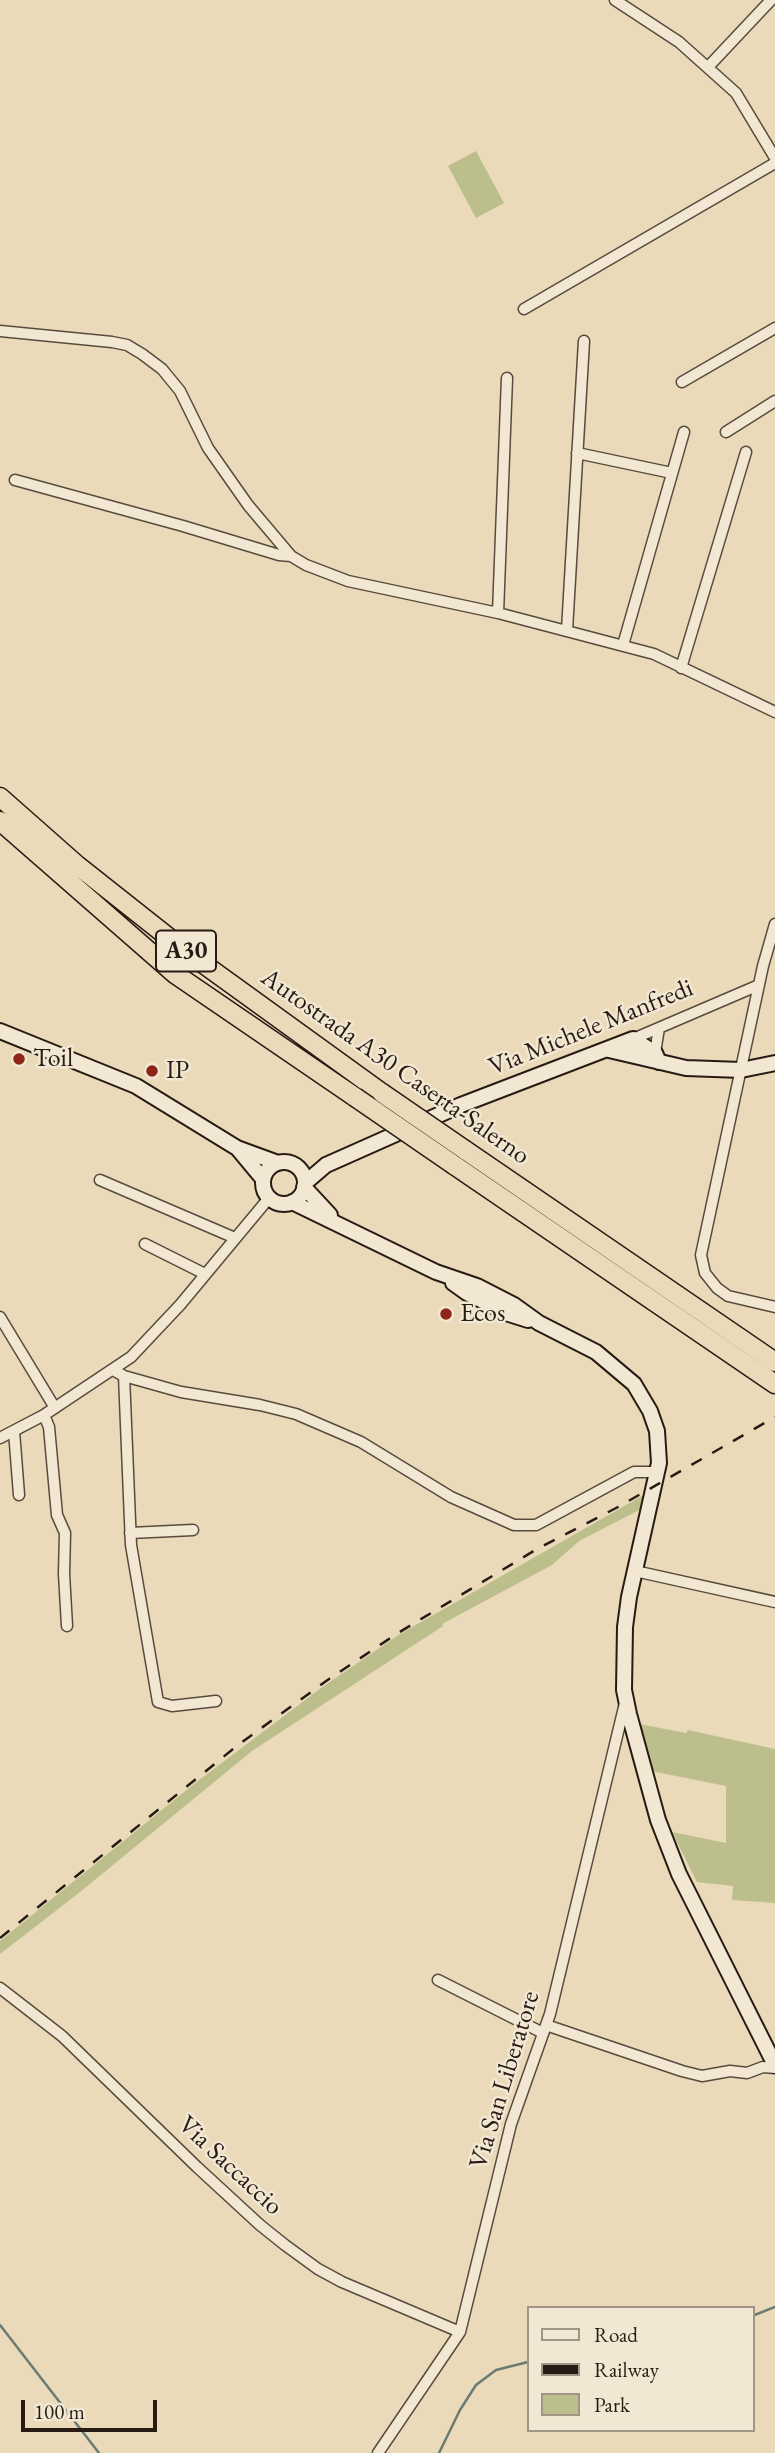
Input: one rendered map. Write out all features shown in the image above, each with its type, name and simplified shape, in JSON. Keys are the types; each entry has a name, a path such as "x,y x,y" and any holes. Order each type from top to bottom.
{"highway":[{"name":"Autostrada A30 Caserta-Salerno","path":"0,797 77,865 187,952 382,1093 775,1362"},
{"name":"Autostrada A30 Caserta-Salerno","path":"0,821 175,974 775,1384"}],"main road":[{"path":"0,1031 136,1086 237,1148 278,1163"},
{"path":"634,1039 657,1057 685,1068 741,1070 775,1063"},
{"name":"Via Michele Manfredi","path":"326,1166 440,1115 634,1039"},
{"path":"609,1050 657,1057"},
{"path":"237,1148 263,1179"},
{"path":"296,1166 301,1171 304,1185 302,1194 292,1202 280,1204 269,1198 263,1186 263,1179 268,1169 278,1163 326,1166"},
{"path":"304,1185 326,1166"},
{"path":"304,1185 341,1226"},
{"path":"292,1202 442,1275 477,1286 596,1352 634,1384 650,1412 657,1431 658,1467 625,1626 626,1699 646,1781 679,1874 775,2066"}],"street":[{"path":"524,309 775,160 736,93 679,42 615,0"},
{"path":"708,67 771,0"},
{"path":"682,382 775,328"},
{"path":"0,331 111,341 127,345 142,354 162,369 180,391 208,449 248,505 291,556 325,574 498,612 654,654 775,712"},
{"path":"567,630 584,341"},
{"path":"498,612 507,378"},
{"path":"726,432 775,401"},
{"path":"623,645 684,432"},
{"path":"681,668 746,452"},
{"path":"577,453 672,473"},
{"path":"15,480 279,555 291,556"},
{"path":"775,924 701,1255 705,1273 717,1288 728,1296 775,1307"},
{"name":"Via Michele Manfredi","path":"634,1039 760,985"},
{"path":"657,1057 659,1028"},
{"path":"634,1039 639,1056"},
{"path":"100,1180 235,1238"},
{"path":"0,1438 44,1415 131,1357 180,1306 269,1198"},
{"path":"145,1244 205,1274"},
{"path":"0,1317 55,1408"},
{"path":"113,1370 124,1376 181,1392 296,1414 361,1442 451,1497 514,1525 536,1525 634,1472 658,1467"},
{"path":"124,1376 130,1533 158,1702 172,1706 216,1701"},
{"path":"44,1415 49,1427 57,1515 65,1533 64,1574 68,1626"},
{"path":"14,1431 19,1495"},
{"path":"130,1533 193,1530"},
{"path":"635,1571 775,1602"},
{"name":"Via San Liberatore","path":"378,2453 460,2332 511,2124 545,2029 626,1699"},
{"path":"438,1980 545,2029 682,2071 702,2076 730,2071 747,2073 762,2067 775,2066"},
{"name":"Via Saccaccio","path":"0,1988 62,2036 197,2168 285,2245 318,2269 342,2282 460,2332"}],"green space":[{"path":"476,151 504,203 476,218 448,166"},
{"path":"649,1492 645,1507 579,1541 552,1565 442,1624 443,1626 252,1751 0,1954 0,1941 194,1784 321,1688 400,1634"},
{"path":"639,1724 686,1733 688,1730 775,1749 775,1903 732,1900 733,1886 697,1882 672,1832 726,1843 726,1786 651,1771"}],"waterway":[{"path":"754,2315 775,2307"},
{"path":"0,2325 99,2453"},
{"path":"439,2453 460,2410 476,2385 496,2370 526,2362"}],"railway":[{"path":"0,1938 238,1745 329,1679 398,1633 537,1549 618,1507 775,1417"}],"place":[{"name":"Toil","path":"19,1059"},
{"name":"IP","path":"152,1071"},
{"name":"Ecos","path":"446,1314"}]}
